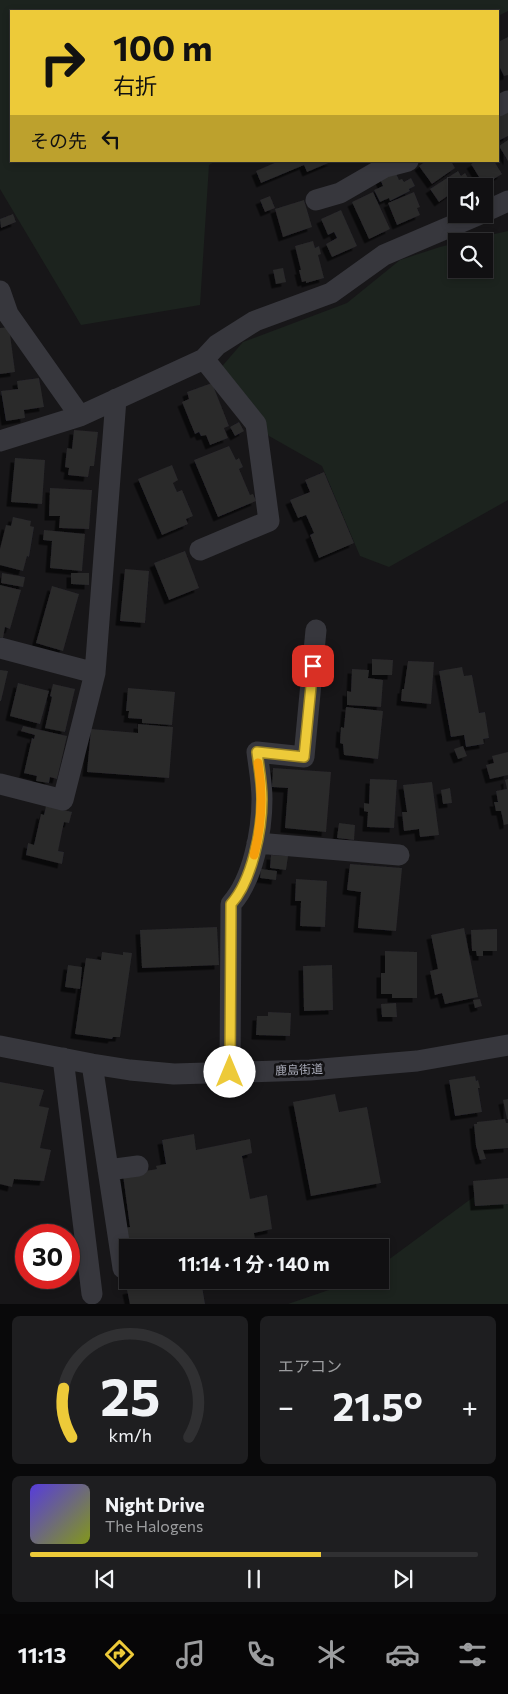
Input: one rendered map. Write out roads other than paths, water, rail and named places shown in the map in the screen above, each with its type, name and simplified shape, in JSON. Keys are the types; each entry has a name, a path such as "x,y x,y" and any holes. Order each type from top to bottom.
{"street":[{"path":"316,200 340,193 385,166 403,162"},
{"path":"493,208 508,202"},
{"path":"0,441 80,416 204,359 217,345 255,322 331,293 384,255 459,223"},
{"path":"0,291 4,314 80,416"},
{"path":"200,550 269,521 256,424 204,359"},
{"path":"0,784 63,800 95,673 116,399"},
{"path":"230,1072 231,904 238,896 250,870 257,843 262,800 257,752 304,757 316,630"},
{"path":"0,648 95,673"},
{"path":"257,843 399,855"},
{"name":"鹿島街道","path":"0,1046 92,1064 174,1074 310,1070 417,1061 508,1045"},
{"path":"63,1058 92,1294"},
{"path":"92,1064 119,1242"},
{"path":"108,1170 145,1166"}]}
